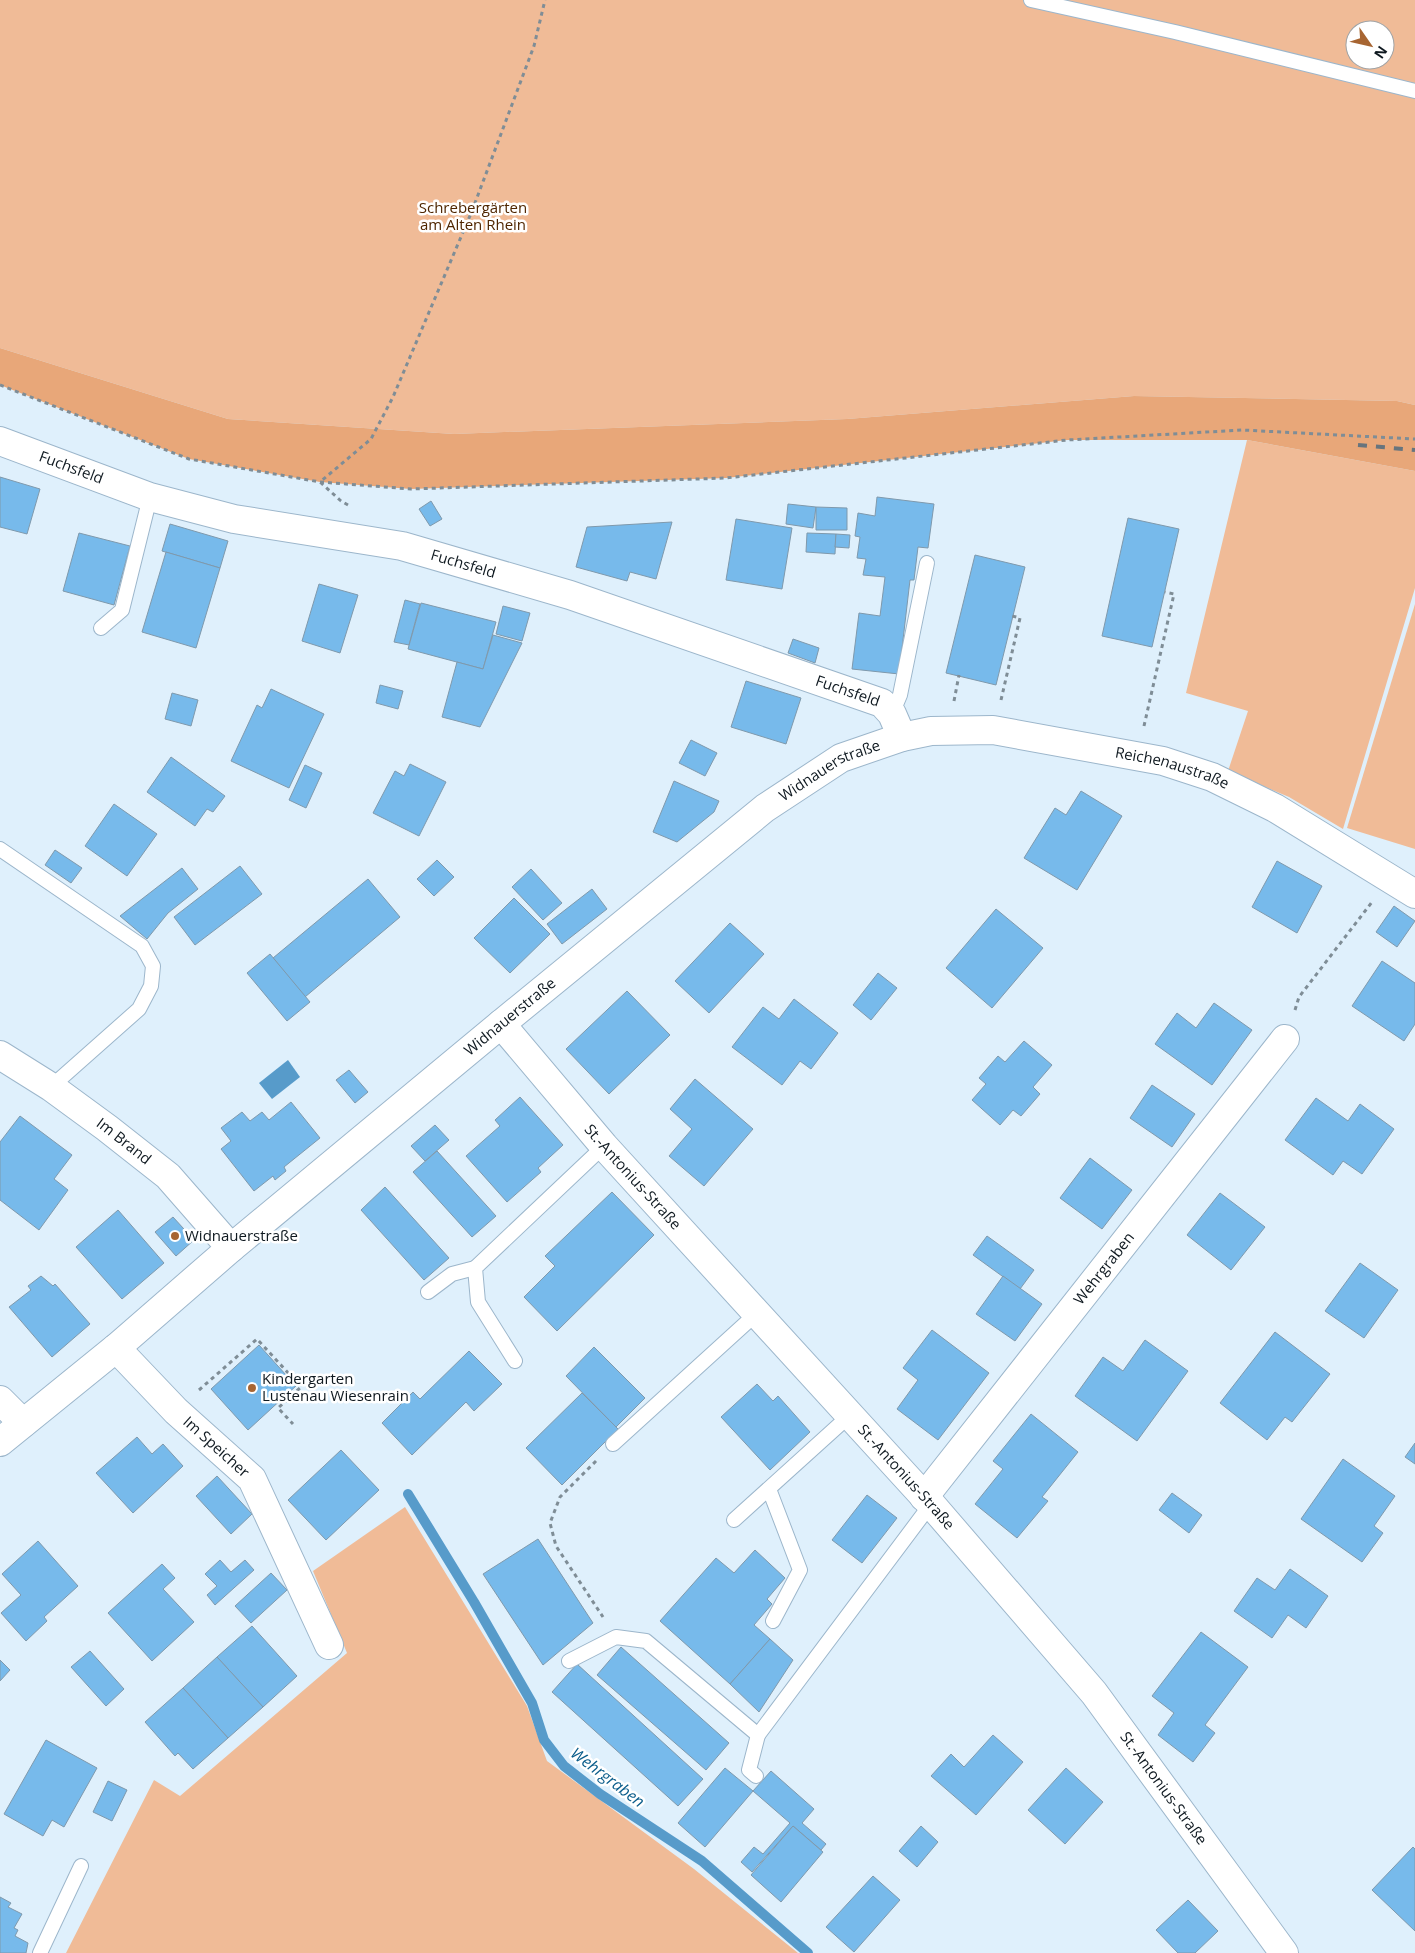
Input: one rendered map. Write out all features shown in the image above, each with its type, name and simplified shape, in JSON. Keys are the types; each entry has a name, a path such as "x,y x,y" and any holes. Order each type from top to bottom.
{"street":[{"name":"Fuchsfeld","path":"0,441 150,497 234,519 414,549 570,595 882,703 897,725"},
{"name":"Reichenaustraße","path":"897,725 931,732 993,730 1163,761 1212,777 1275,808 1415,894"},
{"name":"Widnauerstraße","path":"0,1442 116,1348 231,1248 501,1024 765,808 841,758 897,725"},
{"name":"St.-Antonius-Straße","path":"501,1024 604,1146 927,1501 1100,1700 1284,1953"},
{"name":"Wehrgraben","path":"927,1501 1285,1039"},
{"name":"Im Brand","path":"0,1055 50,1087 168,1176 231,1248"},
{"name":"Im Speicher","path":"116,1348 176,1410 252,1480 329,1645"},
{"path":"0,1400 23,1423"}],"lane":[{"path":"1031,0 1175,32 1415,91"},
{"path":"100,628 122,610 150,497"},
{"path":"897,725 900,695 927,563"},
{"path":"0,849 142,946 153,966 151,986 139,1009 50,1087"},
{"path":"428,1292 452,1274 474,1268 604,1146"},
{"path":"474,1268 478,1302 515,1361"},
{"path":"613,1444 756,1314"},
{"path":"734,1520 849,1416"},
{"path":"769,1489 800,1570 773,1621"},
{"path":"756,1776 749,1770 758,1735 927,1501"},
{"path":"569,1661 616,1637 646,1642 758,1735"},
{"path":"40,1953 81,1866"}],"path":[{"path":"320,482 371,439 394,396 472,211 534,46 545,0"},
{"path":"0,385 190,459 320,482 411,489 726,478 1067,440 1242,430 1415,439"},
{"path":"1143,728 1174,594 1165,592"},
{"path":"999,706 1020,618 1012,616"},
{"path":"953,704 959,675"},
{"path":"1285,1039 1299,997 1376,898"},
{"path":"176,1410 257,1339 301,1387 278,1408 293,1424"},
{"path":"613,1444 560,1497 550,1523 556,1546 616,1637"}],"green space":[{"name":"Schrebergärten am Alten Rhein","path":"0,0 1415,0 1415,405 1397,401 1134,396 847,419 454,434 228,419 0,348"},
{"path":"1247,440 1415,471 1415,588 1343,829 1289,797 1228,771 1248,711 1186,693"},
{"path":"1415,604 1415,849 1347,828"},
{"path":"405,1507 527,1706 547,1761 694,1869 798,1953 66,1953 154,1780 180,1796 347,1653 313,1571"}],"shaded area":[{"path":"0,348 228,419 454,434 847,419 1134,396 1397,401 1415,405 1415,471 1247,440 1067,440 726,478 411,489 320,482 189,459 0,385"}],"water":[{"path":"288,1060 300,1077 272,1099 259,1083"}],"building":[{"path":"0,477 40,489 27,534 0,527"},
{"path":"877,497 934,504 928,548 918,547 914,580 910,580 899,674 852,669 859,613 880,616 885,577 863,575 866,559 857,558 860,537 855,536 858,513 875,516"},
{"path":"431,501 442,519 430,526 419,509"},
{"path":"788,504 816,507 813,528 786,524"},
{"path":"816,507 847,508 847,530 816,530"},
{"path":"1128,518 1179,529 1152,647 1102,636"},
{"path":"736,519 792,528 782,589 726,580"},
{"path":"672,522 656,579 630,572 627,581 576,567 587,527"},
{"path":"170,524 228,541 220,568 162,551"},
{"path":"79,533 130,546 114,605 63,591"},
{"path":"807,533 836,534 835,554 806,552"},
{"path":"836,534 850,535 849,548 835,547"},
{"path":"166,552 220,568 196,648 142,632"},
{"path":"975,555 1025,567 996,685 946,673"},
{"path":"319,584 358,595 340,653 302,641"},
{"path":"405,600 420,604 409,645 394,642"},
{"path":"421,603 496,622 483,669 408,649"},
{"path":"503,606 530,613 522,641 496,634"},
{"path":"493,635 522,643 480,727 442,717 457,662 483,669"},
{"path":"793,639 819,648 815,663 788,653"},
{"path":"746,681 801,698 786,744 731,727"},
{"path":"380,685 403,691 398,709 376,703"},
{"path":"271,689 324,714 289,788 231,761 257,705 262,708"},
{"path":"172,693 198,700 191,726 165,719"},
{"path":"691,740 717,753 705,776 679,763"},
{"path":"171,757 225,796 213,812 207,809 195,826 147,792"},
{"path":"410,764 446,782 419,836 373,813 395,771 404,776"},
{"path":"305,765 322,773 306,808 289,800"},
{"path":"674,781 719,801 714,812 677,842 653,832"},
{"path":"1081,791 1122,816 1077,890 1024,858 1055,808 1066,815"},
{"path":"114,804 157,834 127,876 85,846"},
{"path":"55,850 82,868 71,883 45,865"},
{"path":"437,860 454,877 434,896 417,879"},
{"path":"1277,861 1322,886 1297,933 1252,907"},
{"path":"240,866 262,894 195,945 174,917"},
{"path":"182,868 198,889 168,913 147,939 120,916"},
{"path":"531,869 562,903 543,920 512,887"},
{"path":"368,879 400,917 305,997 273,958"},
{"path":"592,889 607,909 562,944 547,924"},
{"path":"514,898 550,934 510,973 474,938"},
{"path":"1394,906 1415,921 1397,947 1376,932"},
{"path":"996,909 1043,948 992,1008 946,968"},
{"path":"730,923 764,954 709,1013 675,981"},
{"path":"270,954 310,1002 287,1021 247,973"},
{"path":"1382,961 1415,983 1415,1024 1404,1041 1352,1006"},
{"path":"878,973 897,988 871,1020 853,1005"},
{"path":"627,991 670,1035 609,1094 566,1049"},
{"path":"794,999 838,1033 811,1069 800,1061 782,1085 732,1047 763,1007 779,1019"},
{"path":"1214,1003 1252,1030 1212,1085 1155,1044 1177,1013 1196,1028"},
{"path":"1024,1041 1052,1065 1033,1087 1040,1094 1021,1116 1013,1110 1000,1125 972,1100 986,1084 979,1078 998,1056 1005,1062"},
{"path":"349,1070 368,1092 355,1103 336,1080"},
{"path":"695,1079 753,1129 704,1186 669,1156 692,1129 670,1109"},
{"path":"1152,1085 1195,1114 1172,1147 1130,1118"},
{"path":"520,1097 563,1145 538,1168 541,1172 507,1202 466,1156 500,1126 495,1120"},
{"path":"1316,1098 1348,1121 1360,1104 1394,1129 1362,1174 1343,1161 1333,1175 1285,1140"},
{"path":"291,1102 320,1138 284,1167 286,1171 275,1180 273,1176 254,1191 221,1149 231,1141 221,1128 242,1112 250,1121 262,1112 269,1120"},
{"path":"20,1116 72,1155 54,1179 68,1190 39,1230 0,1200 0,1142"},
{"path":"435,1125 449,1140 425,1161 411,1146"},
{"path":"437,1151 496,1216 472,1237 413,1172"},
{"path":"1090,1158 1132,1190 1102,1229 1060,1198"},
{"path":"385,1187 449,1258 424,1280 361,1210"},
{"path":"612,1192 654,1235 557,1331 524,1297 555,1266 545,1256"},
{"path":"1220,1193 1265,1227 1231,1270 1187,1235"},
{"path":"118,1210 164,1263 122,1299 76,1247"},
{"name":"Widnauerstraße","path":"173,1217 194,1240 176,1256 155,1232"},
{"path":"987,1236 1034,1270 1020,1289 973,1255"},
{"path":"1360,1263 1398,1290 1364,1338 1325,1311"},
{"path":"41,1276 53,1286 55,1284 90,1324 52,1357 9,1307 31,1290 28,1286"},
{"path":"1003,1276 1042,1304 1015,1341 976,1314"},
{"path":"932,1330 989,1373 938,1440 897,1409 918,1380 903,1368"},
{"path":"1275,1332 1330,1374 1292,1422 1285,1417 1267,1440 1220,1403"},
{"path":"1145,1340 1188,1371 1137,1441 1075,1396 1103,1357 1123,1371"},
{"path":"259,1345 296,1386 248,1430 211,1389"},
{"path":"594,1347 645,1398 616,1427 566,1376"},
{"path":"469,1351 502,1384 474,1411 466,1402 412,1455 382,1423 413,1392 420,1399"},
{"path":"757,1384 773,1401 778,1396 810,1432 770,1470 721,1417"},
{"path":"582,1393 618,1429 562,1485 526,1448"},
{"path":"1031,1414 1078,1452 1042,1497 1048,1501 1017,1538 975,1504 1003,1469 993,1461"},
{"path":"137,1437 152,1454 163,1444 183,1466 133,1513 96,1473"},
{"path":"1415,1443 1415,1464 1405,1457"},
{"path":"341,1450 379,1490 326,1540 288,1500"},
{"path":"1343,1459 1395,1496 1374,1526 1383,1533 1362,1562 1301,1519"},
{"path":"217,1476 252,1514 231,1534 196,1496"},
{"path":"1172,1493 1202,1515 1189,1533 1159,1510"},
{"path":"867,1495 897,1518 862,1563 832,1540"},
{"path":"538,1539 593,1623 543,1665 483,1574"},
{"path":"38,1541 78,1586 44,1617 47,1621 26,1641 1,1613 21,1595 2,1574"},
{"path":"755,1550 785,1578 767,1599 772,1604 754,1625 770,1639 730,1684 660,1621 716,1558 734,1573"},
{"path":"220,1560 231,1572 245,1560 254,1570 215,1605 207,1595 217,1586 205,1574"},
{"path":"162,1564 175,1578 163,1589 194,1622 152,1661 108,1613"},
{"path":"1290,1569 1328,1596 1306,1628 1288,1615 1272,1638 1234,1611 1257,1578 1275,1590"},
{"path":"271,1573 287,1590 251,1623 235,1606"},
{"path":"252,1626 297,1676 263,1707 217,1657"},
{"path":"1201,1632 1248,1667 1205,1725 1215,1733 1193,1762 1158,1735 1174,1713 1152,1696"},
{"path":"770,1639 793,1660 759,1712 730,1684"},
{"path":"621,1647 729,1743 706,1770 597,1675"},
{"path":"90,1651 124,1689 106,1706 71,1667"},
{"path":"217,1657 263,1707 228,1738 183,1688"},
{"path":"0,1660 10,1670 0,1681"},
{"path":"577,1664 703,1779 678,1806 552,1692"},
{"path":"183,1688 228,1738 193,1769 178,1753 175,1756 145,1722"},
{"path":"993,1735 1023,1762 976,1815 931,1776 951,1754 964,1767"},
{"path":"46,1740 97,1768 64,1827 52,1820 43,1836 4,1814"},
{"path":"725,1768 753,1791 705,1847 678,1823"},
{"path":"1066,1768 1103,1802 1065,1844 1028,1810"},
{"path":"771,1771 814,1809 802,1823 826,1844 821,1850 793,1826 752,1872 741,1862 754,1847 763,1854 790,1823 753,1791"},
{"path":"108,1781 127,1790 112,1821 93,1812"},
{"path":"793,1826 823,1852 781,1902 751,1875"},
{"path":"921,1826 938,1842 917,1867 899,1851"},
{"path":"1413,1847 1415,1849 1415,1931 1372,1890"},
{"path":"873,1876 900,1900 854,1952 826,1927"},
{"path":"0,1897 11,1903 8,1907 22,1914 14,1928 18,1930 15,1936 28,1943 26,1953 0,1953"},
{"path":"1188,1900 1218,1931 1195,1953 1178,1953 1156,1930"}],"waterway":[{"name":"Wehrgraben","path":"408,1494 474,1602 532,1703 544,1740 564,1766 600,1794 702,1861 808,1953"}],"railway":[{"path":"1358,445 1415,450"}],"place":[{"name":"Widnauerstraße","path":"175,1236"},
{"name":"Kindergarten Lustenau Wiesenrain","path":"252,1388"}]}
